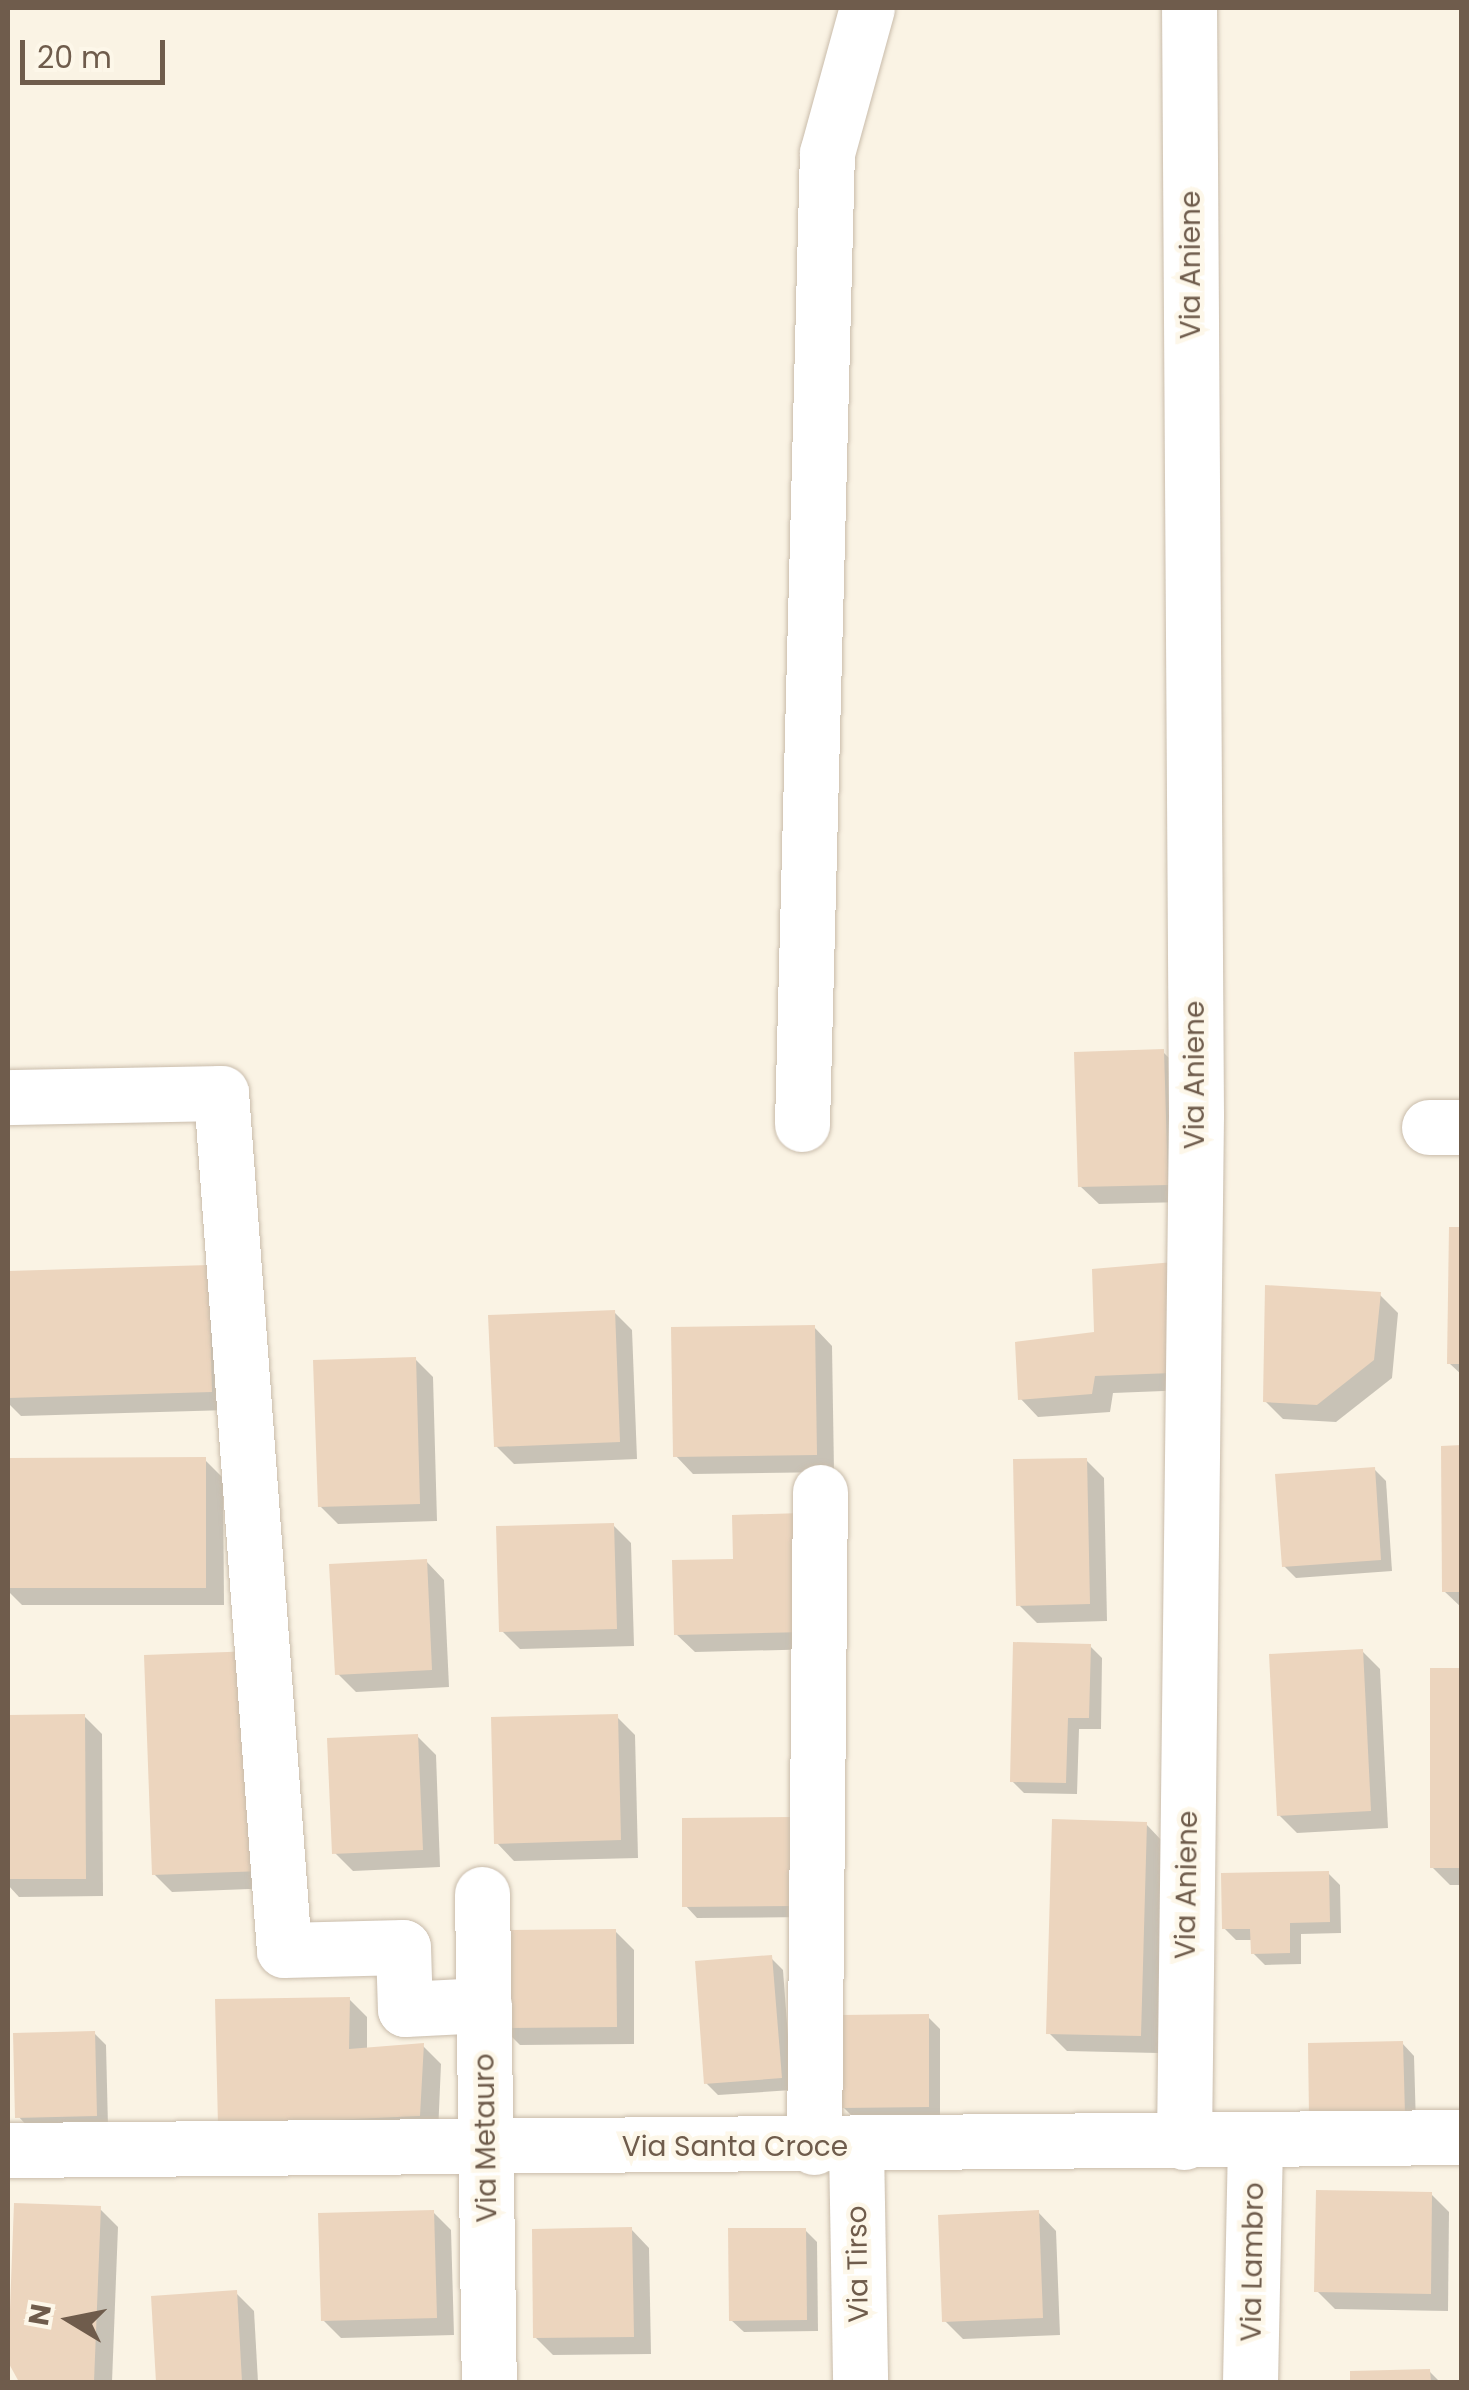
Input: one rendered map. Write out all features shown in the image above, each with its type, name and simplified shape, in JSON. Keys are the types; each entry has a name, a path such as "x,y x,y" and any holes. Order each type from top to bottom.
{"street":[{"path":"802,1124 827,153 867,8"},
{"name":"Via Aniene","path":"1184,2142 1196,1135 1189,8"},
{"path":"8,1097 221,1092 284,1950 403,1946 405,2009 484,2004"},
{"name":"Via Tirso","path":"820,1492 835,2146 860,2382"},
{"name":"Via Metauro","path":"482,1894 488,2382"},
{"name":"Via Santa Croce","path":"8,2150 835,2146 1462,2136"},
{"name":"Via Lambro","path":"1250,2382 1256,2140"}],"building":[{"path":"1164,1049 1168,1185 1078,1187 1074,1052"},
{"path":"1449,1227 1462,1227 1462,1364 1447,1364"},
{"path":"1174,1262 1172,1373 1095,1376 1092,1394 1018,1400 1015,1342 1094,1332 1092,1269"},
{"path":"209,1265 212,1392 8,1398 8,1271"},
{"path":"1265,1285 1381,1292 1374,1360 1317,1405 1263,1402"},
{"path":"615,1310 620,1442 494,1447 488,1315"},
{"path":"815,1325 817,1455 673,1457 671,1327"},
{"path":"416,1357 420,1504 318,1507 313,1360"},
{"path":"1462,1445 1462,1592 1442,1592 1441,1446"},
{"path":"206,1457 206,1588 8,1588 8,1458"},
{"path":"1087,1458 1090,1604 1016,1606 1013,1459"},
{"path":"1375,1467 1381,1560 1282,1567 1275,1474"},
{"path":"802,1513 805,1632 674,1635 672,1560 733,1559 732,1515"},
{"path":"614,1523 617,1629 499,1632 496,1526"},
{"path":"427,1559 432,1670 335,1675 329,1564"},
{"path":"1013,1642 1091,1644 1089,1718 1068,1718 1066,1783 1010,1782"},
{"path":"1363,1649 1371,1811 1277,1816 1269,1654"},
{"path":"255,1651 262,1871 152,1875 144,1655"},
{"path":"1430,1668 1462,1668 1462,1868 1430,1868"},
{"path":"85,1714 86,1879 8,1879 8,1715"},
{"path":"618,1714 621,1840 494,1844 491,1717"},
{"path":"418,1734 423,1850 332,1854 327,1738"},
{"path":"793,1817 794,1906 682,1907 682,1818"},
{"path":"1052,1819 1147,1822 1141,2036 1046,2034"},
{"path":"1329,1871 1330,1922 1290,1923 1290,1953 1251,1954 1250,1929 1222,1929 1221,1873"},
{"path":"616,1929 617,2027 500,2028 498,1930"},
{"path":"772,1955 782,2078 704,2084 695,1961"},
{"path":"350,1997 349,2049 424,2043 420,2116 218,2125 215,1999"},
{"path":"929,2014 929,2107 841,2108 840,2015"},
{"path":"95,2031 97,2116 15,2118 13,2033"},
{"path":"1403,2041 1405,2115 1309,2117 1308,2043"},
{"path":"1316,2190 1432,2192 1431,2294 1314,2292"},
{"path":"14,2203 101,2206 94,2382 19,2382 8,2362"},
{"path":"434,2210 437,2318 321,2321 318,2213"},
{"path":"1039,2210 1043,2318 942,2322 938,2215"},
{"path":"632,2227 634,2337 533,2338 532,2229"},
{"path":"728,2228 806,2228 807,2320 729,2321"},
{"path":"237,2290 242,2382 156,2382 151,2296"},
{"path":"1430,2369 1431,2382 1350,2382 1350,2371"}]}
